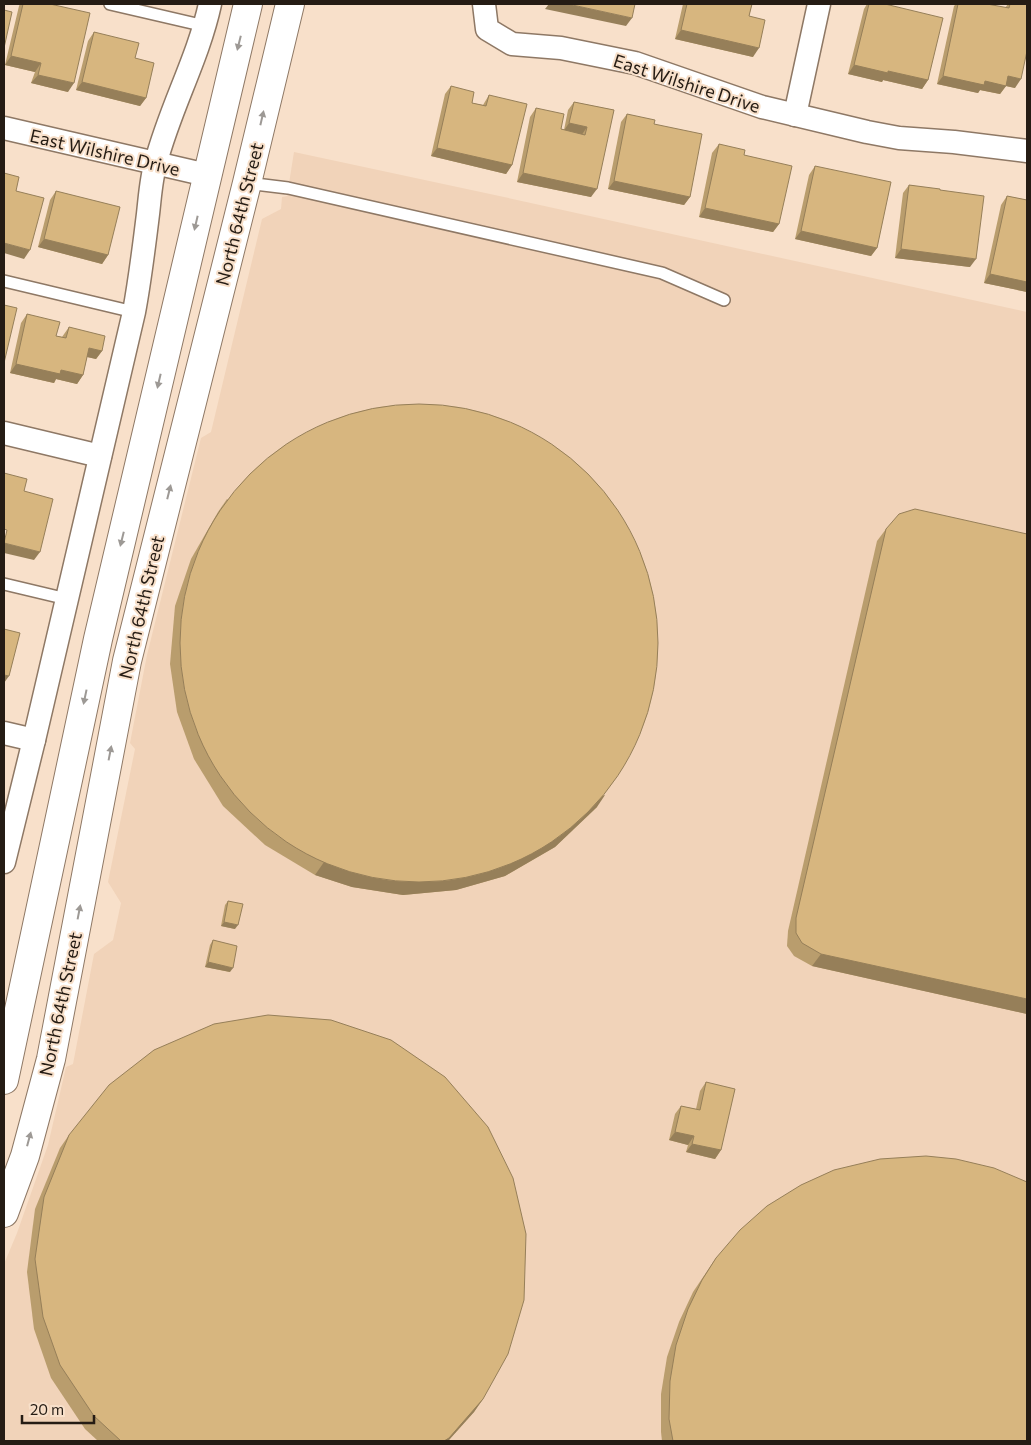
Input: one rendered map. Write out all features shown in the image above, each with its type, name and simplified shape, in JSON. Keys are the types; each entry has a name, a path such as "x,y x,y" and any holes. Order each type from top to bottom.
{"main road":[{"name":"North 64th Street","path":"4,1080 98,639 248,4"},
{"name":"North 64th Street","path":"4,1213 25,1156 51,1059 127,661 290,4"},
{"path":"207,175 247,183"},
{"path":"4,1086 40,1097"}],"street":[{"path":"4,862 134,312 155,164 164,132 197,52 210,4"},
{"name":"East Wilshire Drive","path":"484,4 487,29 512,44 561,48 635,63 762,107 899,138 954,142 1027,151"},
{"path":"796,115 818,4"},
{"name":"East Wilshire Drive","path":"4,128 207,175"},
{"path":"4,433 100,456"},
{"path":"4,733 34,740"}],"lane":[{"path":"110,4 205,26"},
{"path":"247,183 288,188 662,273 724,300"},
{"path":"4,281 134,312"},
{"path":"4,584 67,599"}],"shaded area":[{"path":"294,152 1027,312 1027,1441 4,1441 4,1264 48,1145 66,1067 73,1064 94,954 113,940 121,903 108,882 135,749 130,743 147,655 201,438 211,432 262,219 281,209 282,197 287,196"}],"building":[{"path":"23,4 50,4 90,13 74,83 38,75 41,63 11,56"},
{"path":"568,4 635,4 632,18"},
{"path":"687,4 752,4 749,16 765,20 759,48 681,30"},
{"path":"869,4 885,4 943,18 928,80 854,65"},
{"path":"958,4 987,4 1009,8 1010,4 1027,4 1027,51 1021,79 1008,76 1006,86 985,81 984,85 943,76"},
{"path":"4,10 12,12 4,48"},
{"path":"94,32 139,43 135,58 154,63 146,98 82,82"},
{"path":"451,86 474,92 472,103 486,106 489,95 527,104 512,165 437,148"},
{"path":"574,102 614,110 597,189 523,173 536,108 564,114 561,129 585,135 587,127 569,123"},
{"path":"627,114 655,120 654,124 702,134 690,197 614,181"},
{"path":"719,144 745,150 744,155 792,166 779,224 705,208"},
{"path":"815,166 891,182 877,248 801,231"},
{"path":"4,173 19,177 16,191 44,198 30,250 4,243"},
{"path":"909,185 984,196 976,259 901,249"},
{"path":"56,191 120,207 108,255 44,239"},
{"path":"1007,196 1027,200 1027,282 990,274"},
{"path":"4,305 17,308 4,363"},
{"path":"27,314 60,322 56,336 66,338 69,327 105,336 102,351 89,348 83,375 61,370 60,374 16,364"},
{"path":"419,404 466,409 510,422 552,444 588,474 618,510 640,552 653,596 658,643 653,690 640,734 618,776 588,812 552,842 510,864 466,877 419,882 372,877 328,864 286,842 250,812 220,776 198,734 185,690 180,643 185,596 198,552 220,510 250,474 286,444 328,422 372,409"},
{"path":"4,473 27,479 24,491 53,499 40,552 4,543 7,530 4,529"},
{"path":"915,509 1027,534 1027,999 821,954 802,943 796,933 796,918 886,529 899,514"},
{"path":"4,629 20,633 9,676 4,675"},
{"path":"228,901 243,904 238,925 224,922"},
{"path":"213,940 237,946 233,968 208,962"},
{"path":"268,1015 331,1020 391,1040 445,1077 488,1127 513,1178 526,1234 524,1300 508,1354 483,1399 449,1438 444,1441 121,1441 94,1416 60,1365 43,1317 35,1259 44,1197 69,1135 109,1085 154,1050 214,1024"},
{"path":"706,1082 735,1089 721,1150 692,1144 694,1136 675,1132 681,1106 700,1110"},
{"path":"926,1156 956,1159 994,1168 1027,1182 1027,1441 673,1441 669,1419 670,1381 676,1345 688,1309 702,1280 716,1258 740,1230 767,1206 801,1185 834,1170 880,1159"}]}
